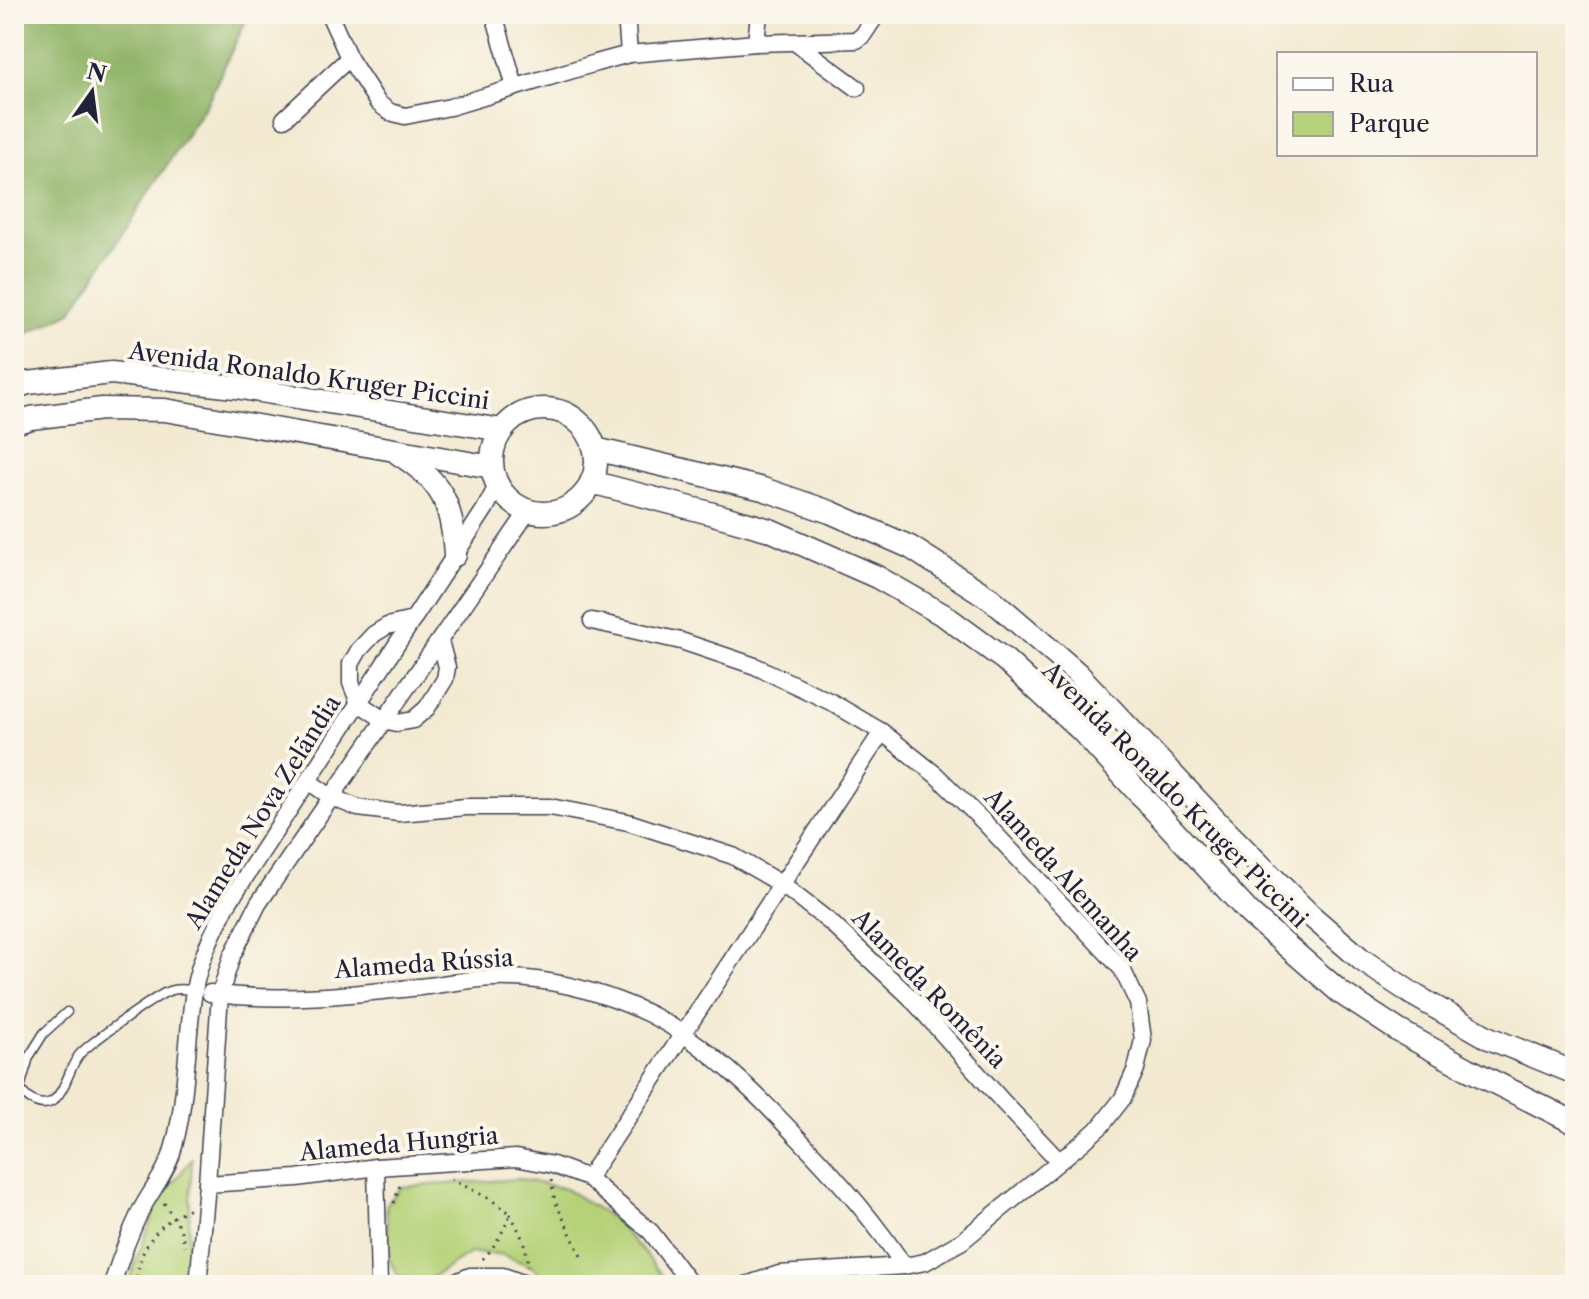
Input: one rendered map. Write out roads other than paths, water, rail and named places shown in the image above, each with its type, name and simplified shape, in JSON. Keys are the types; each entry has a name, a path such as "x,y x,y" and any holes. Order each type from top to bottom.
{"main road":[{"name":"Avenida Ronaldo Kruger Piccini","path":"14,388 28,383 111,373 235,387 502,430"},
{"path":"14,423 102,409 165,410 391,449 495,475 506,496 516,505 541,512 565,508 585,493 596,466 595,449"},
{"name":"Avenida Ronaldo Kruger Piccini","path":"495,475 492,454 502,430 514,418 529,411 546,409 562,412 577,421 588,433 595,449 763,489 830,512 910,547 991,599 1077,673 1219,824 1310,915 1362,960 1414,995 1489,1038 1575,1073"},
{"path":"391,449 437,484 446,502 455,555"},
{"name":"Avenida Ronaldo Kruger Piccini","path":"591,482 770,530 877,577 945,616 1005,660 1082,731 1250,914 1341,993 1399,1031 1575,1123"}],"street":[{"path":"329,14 349,58 378,103 390,112 405,116 450,107 629,54 756,43 857,40 877,14"},
{"path":"494,14 515,87"},
{"path":"626,14 629,54"},
{"path":"756,43 759,14"},
{"path":"796,43 857,88"},
{"path":"284,119 349,58"},
{"name":"Alameda Nova Zelãndia","path":"112,1285 124,1247 170,1159 178,1125 200,962 227,905 485,509 495,475"},
{"name":"Alameda Nova Zelãndia","path":"198,1285 220,994 232,956 258,904 529,510"},
{"path":"413,620 387,626 359,650 351,664 351,683 359,703 384,720 397,723 413,720 427,708 445,679 447,667 440,641"},
{"name":"Alameda Alemanha","path":"592,621 681,641 755,666 831,702 882,732 936,775 996,834 1122,969 1138,1003 1143,1040 1136,1069 1123,1098 1101,1126 962,1241 925,1262 779,1274 746,1285"},
{"path":"588,1178 882,732"},
{"name":"Alameda Romênia","path":"308,781 331,797 358,808 399,813 466,807 550,807 628,822 733,856 781,884 831,923 909,996 1059,1161"},
{"name":"Alameda Rússia","path":"194,991 288,998 496,978 544,981 590,992 646,1012 683,1034 752,1089 828,1169 884,1236 904,1266"},
{"name":"Alameda Hungria","path":"207,1184 297,1178 376,1167 516,1158 548,1164 588,1178 651,1232 691,1285"},
{"path":"376,1167 379,1285"},
{"path":"449,1285 470,1276 503,1276 523,1283"}],"lane":[{"path":"67,1012 44,1033 29,1057 20,1088 25,1097 33,1102 46,1103 55,1099 82,1051 154,999 169,991 194,991"}]}
